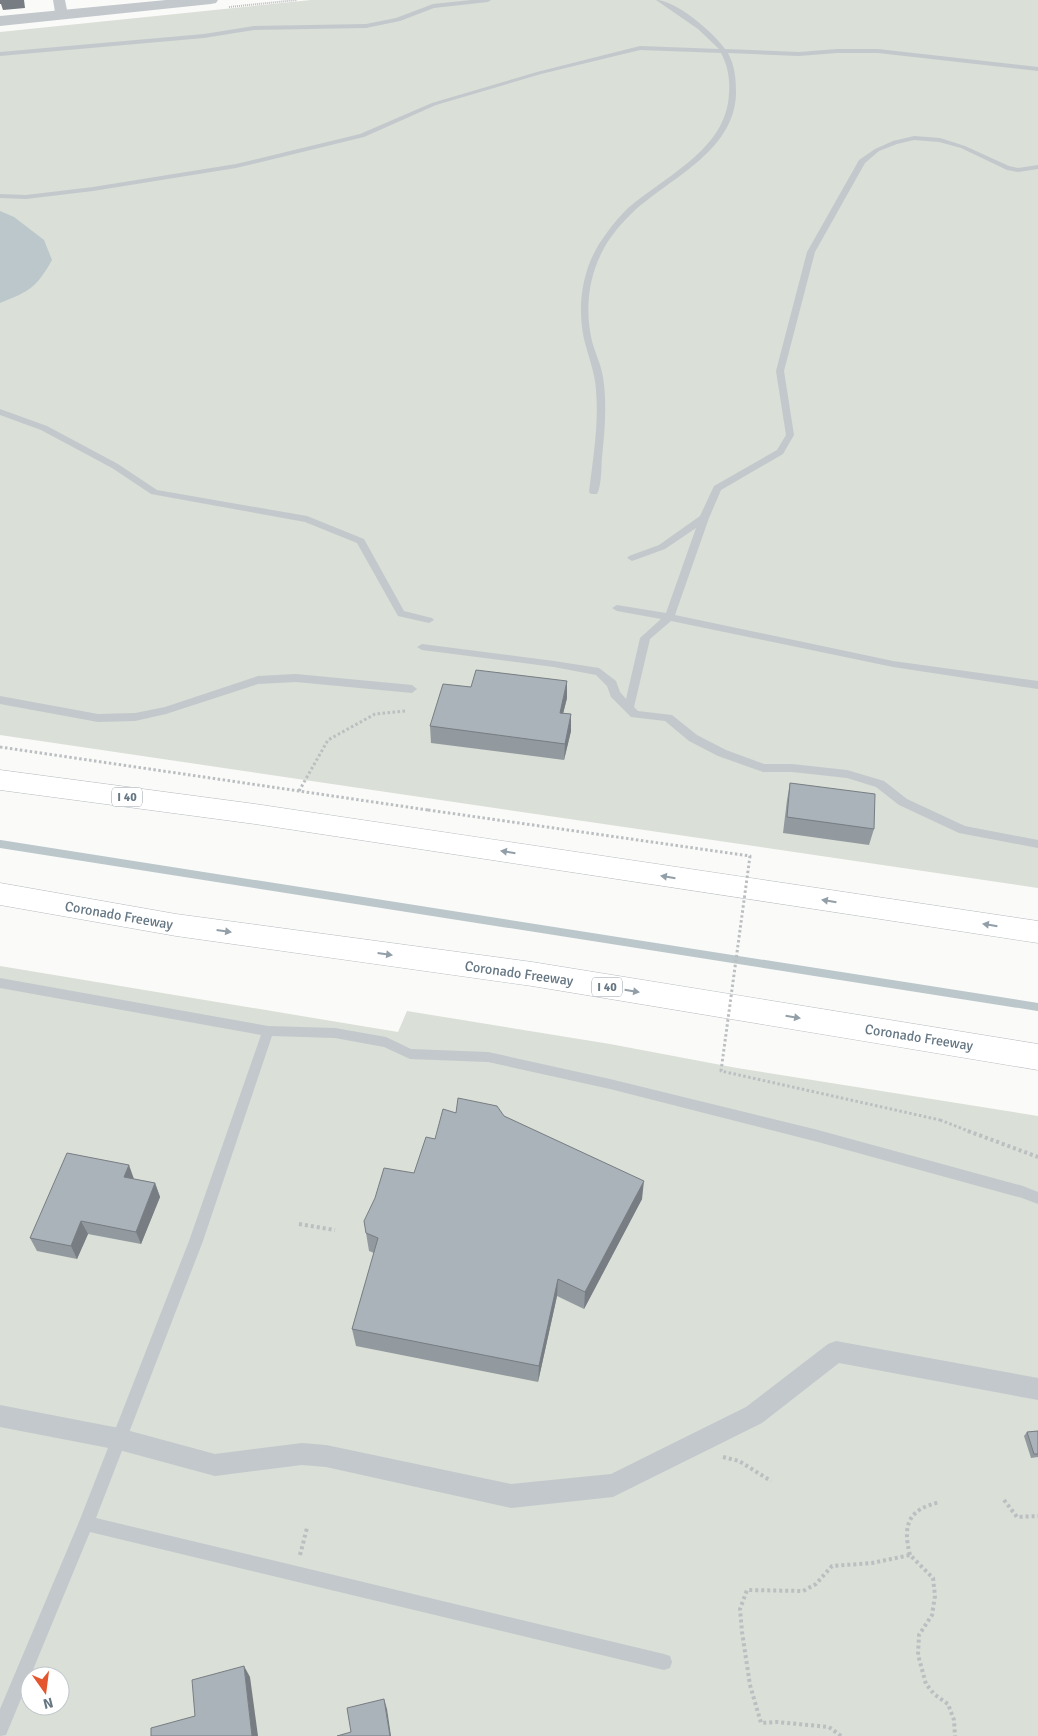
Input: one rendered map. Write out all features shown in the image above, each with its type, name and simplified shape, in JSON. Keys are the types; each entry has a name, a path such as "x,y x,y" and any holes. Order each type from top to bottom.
{"highway":[{"path":"0,770 255,814"},
{"name":"I 40","path":"0,780 255,814 1038,932"},
{"name":"Coronado Freeway","path":"0,894 176,925 532,974 1038,1057"},
{"path":"0,906 176,925"}],"street":[{"path":"0,21 60,8 211,0"},
{"path":"0,1416 119,1439 215,1465 302,1454 326,1456 510,1496 613,1485 754,1415 836,1352 1038,1389"}],"lane":[{"path":"0,54 219,35 254,28 366,26 398,20 433,6 488,0"},
{"path":"594,492 600,409 599,375 588,340 584,310 589,276 604,241 629,212 685,170 716,138 728,116 734,94 730,63 718,44 702,29 659,0"},
{"path":"0,196 26,197 92,189 236,166 362,136 434,104 539,73 640,48 800,54 878,51 1038,69"},
{"path":"629,708 645,638 670,617 704,518 717,488 780,452 790,435 780,370 811,252 862,162 877,150 895,142 914,138 940,140 963,147 1007,168 1018,170 1038,167"},
{"path":"0,412 44,428 115,466 154,492 307,519 361,541 401,614 429,620"},
{"path":"632,558 662,547 704,518"},
{"path":"617,608 670,617 893,664 1038,685"},
{"path":"422,647 554,664 599,672 612,684 615,694 635,714 668,718 693,738 722,753 763,768 792,768 847,774 880,784 903,802 963,830 1038,844"},
{"path":"0,700 98,718 135,717 166,710 258,680 296,678 412,689"},
{"path":"0,983 268,1031 335,1033 386,1042 410,1054 497,1059 610,1084 818,1136 1023,1192 1038,1198"},
{"path":"0,1729 86,1523 196,1241 220,1164 268,1031"},
{"path":"86,1523 664,1662"}],"path":[{"path":"299,791 328,740 374,714 406,711"},
{"path":"0,747 750,856 721,1071 940,1120 1038,1157"},
{"path":"298,1224 335,1230"},
{"path":"714,1455 739,1461 771,1481"},
{"path":"1004,1500 1017,1517 1038,1516"},
{"path":"940,1502 926,1505 916,1511 909,1526 906,1543 910,1556 933,1578 935,1596 932,1615 919,1635 918,1654 926,1684 934,1694 948,1704 954,1720 955,1736"},
{"path":"294,1572 307,1528"},
{"path":"841,1736 829,1727 777,1722 761,1723 750,1685 742,1632 740,1609 747,1590 803,1591 816,1584 832,1566 872,1563 910,1556"}],"shaded area":[{"path":"311,0 1038,0 1038,888 0,735 0,32"},
{"path":"0,211 14,217 44,240 52,260 31,288 0,303"},
{"path":"0,966 398,1032 407,1011 610,1044 737,1068 1038,1116 1038,1736 0,1736"}],"building":[{"path":"476,670 567,681 560,713 571,714 565,744 430,726 443,684 471,687"},
{"path":"790,783 875,794 874,829 787,817"},
{"path":"458,1098 497,1106 504,1116 644,1181 585,1292 558,1279 539,1366 352,1329 378,1238 366,1233 364,1221 375,1198 384,1168 414,1173 426,1137 435,1139 443,1109 456,1113"},
{"path":"67,1153 129,1165 124,1177 155,1183 136,1232 81,1221 71,1246 30,1238"},
{"path":"1038,1431 1038,1454 1034,1454 1027,1432"},
{"path":"244,1666 252,1736 151,1736 151,1728 195,1716 192,1680"},
{"path":"384,1699 390,1736 337,1736 351,1732 347,1708"}],"waterway":[{"path":"0,844 1038,1007"}]}
